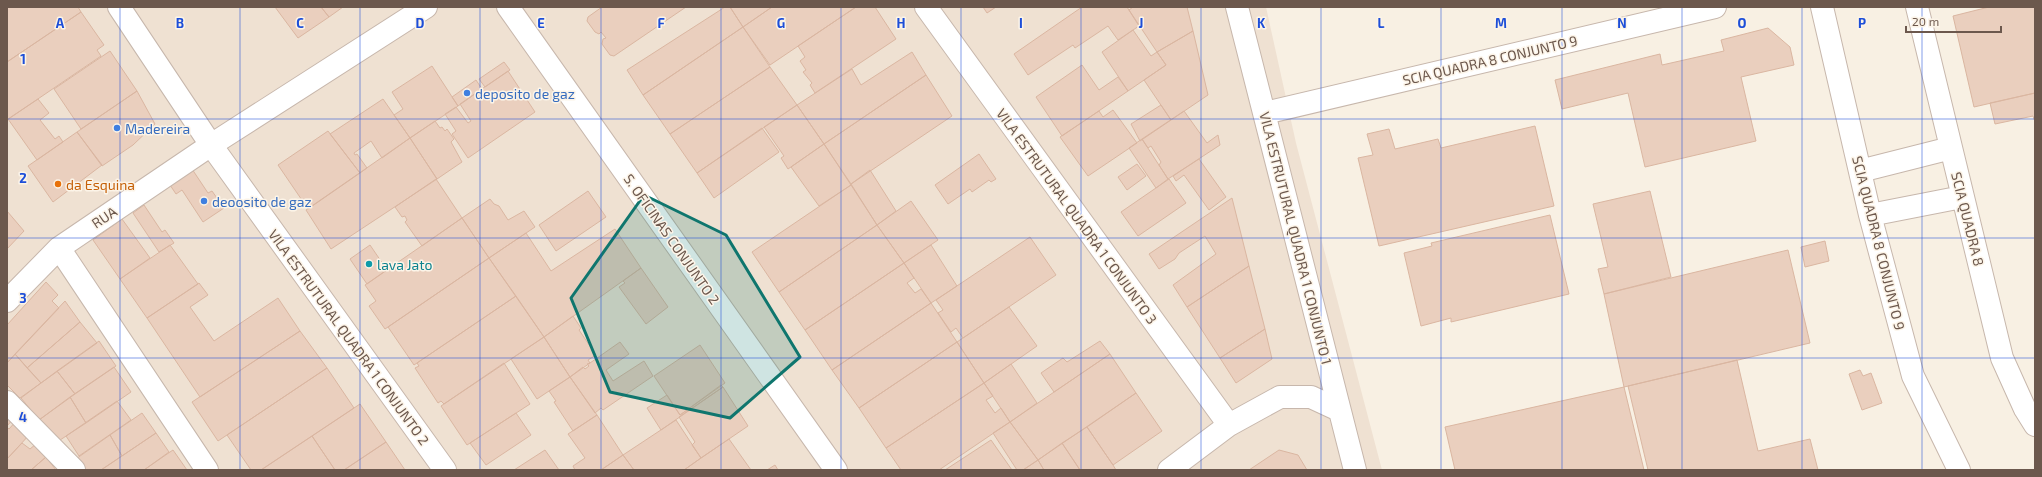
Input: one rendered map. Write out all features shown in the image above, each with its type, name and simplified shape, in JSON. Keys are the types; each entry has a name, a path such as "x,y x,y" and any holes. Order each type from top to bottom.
{"street":[{"name":"VILA ESTRUTURAL QUADRA 1 CONJUNTO 2","path":"119,7 211,145 445,470"},
{"name":"RUA","path":"7,300 59,248 211,145 426,7"},
{"name":"S. OFICINAS CONJUNTO 2","path":"508,7 836,470"},
{"name":"VILA ESTRUTURAL QUADRA 1 CONJUNTO 3","path":"926,7 1229,425"},
{"name":"VILA ESTRUTURAL QUADRA 1 CONJUNTO 1","path":"1237,7 1355,470"},
{"name":"SCIA QUADRA 8 CONJUNTO 9","path":"1265,113 1715,7"},
{"name":"SCIA QUADRA 8 CONJUNTO 9","path":"1822,7 1870,215 1913,376 1959,470"},
{"name":"SCIA QUADRA 8","path":"1917,7 2002,358 2025,409 2035,425"},
{"path":"1860,171 1951,148"},
{"path":"1870,215 1962,197"},
{"path":"59,248 207,470"},
{"path":"1169,470 1229,425 1280,398 1310,397 1340,410"},
{"path":"7,402 74,470"}],"highlighted area":[{"path":"644,195 726,235 800,357 730,418 610,392 571,298"}],"shaded area":[{"path":"7,7 1266,7 1296,143 1382,470 7,470"}],"building":[{"path":"7,7 78,7 81,12 7,62"},
{"path":"275,7 321,7 329,17 298,38"},
{"path":"321,7 343,7 329,17"},
{"path":"602,7 686,7 614,56 610,55 602,44 603,39 606,38 601,32 599,34 595,32 587,21 588,17"},
{"path":"725,7 730,7 743,27 643,95 627,70"},
{"path":"730,7 772,7 743,27"},
{"path":"772,7 856,7 770,65 743,27"},
{"path":"856,7 875,7 896,39 815,93 810,85 812,83 803,72 806,70 800,61 805,57 798,46"},
{"path":"983,7 996,7 987,13"},
{"path":"1082,7 1127,7 1139,26 1118,40 1108,26 1075,48 1073,45 1028,75 1014,54"},
{"path":"1133,7 1187,7 1193,31 1157,52 1129,10"},
{"path":"1989,7 2035,7 2035,93 1974,107 1953,16"},
{"path":"81,12 104,45 97,50 101,56 7,120 7,62"},
{"path":"743,27 770,67 670,134 643,95"},
{"path":"1768,28 1790,47 1794,65 1741,77 1756,141 1645,167 1628,93 1562,109 1555,80 1660,54 1662,65 1724,51 1721,40"},
{"path":"1133,30 1151,56 1157,52 1166,65 1128,91 1102,52"},
{"path":"1193,31 1208,95 1171,120 1144,80 1166,65 1157,52"},
{"path":"110,51 137,91 81,129 54,89"},
{"path":"912,52 926,75 824,144 797,105 852,69 861,85"},
{"path":"504,62 510,70 485,87 479,79"},
{"path":"1082,65 1099,90 1118,77 1128,91 1062,136 1036,97"},
{"path":"432,66 458,106 410,138 394,115 403,109 392,92"},
{"path":"770,67 797,105 697,173 670,134"},
{"path":"508,71 535,112 468,158 452,134 456,131 445,114 456,107 468,123 471,121 460,104"},
{"path":"926,75 952,116 851,184 824,144"},
{"name":"deposito de gaz","path":"476,80 482,89 458,106 452,97"},
{"name":"Madereira","path":"137,91 155,124 133,145 102,166 77,132"},
{"path":"2035,93 2035,122 2033,116 1995,124 1990,103"},
{"path":"38,99 49,113 40,120 55,139 59,136 63,142 37,160 8,119"},
{"path":"383,99 410,138 382,158 371,141 354,153 355,155 357,154 367,168 360,173 330,134"},
{"path":"797,105 824,144 788,169 781,158 784,156 764,127"},
{"path":"1161,105 1171,120 1140,141 1131,124"},
{"path":"1113,110 1137,143 1088,176 1060,137 1099,111 1103,117"},
{"path":"1184,111 1207,143 1218,135 1220,145 1168,179 1159,165 1161,162 1151,146 1148,148 1142,139"},
{"path":"435,121 440,128 442,127 445,131 447,129 454,139 451,142 462,162 437,179 410,138"},
{"path":"1535,126 1554,206 1379,246 1358,158 1373,155 1367,134 1389,129 1395,149 1438,139 1441,148"},
{"path":"762,128 779,152 714,198 697,173"},
{"path":"328,131 360,173 308,209 278,165"},
{"name":"da Esquina","path":"77,132 102,165 53,202 28,166"},
{"path":"410,138 437,179 331,249 306,210"},
{"path":"1142,139 1168,179 1156,188 1129,148"},
{"path":"824,144 851,185 819,206 791,167"},
{"path":"979,154 996,179 991,182 989,180 972,192 970,189 948,204 935,185"},
{"path":"1199,159 1226,197 1209,210 1184,175 1176,181 1173,176"},
{"path":"1137,164 1146,176 1127,190 1118,177"},
{"name":"deoosito de gaz","path":"192,169 208,193 212,191 224,208 203,222 182,190 176,194 170,185"},
{"path":"870,170 896,211 877,225 851,184"},
{"path":"436,179 462,218 422,246 405,222 407,220 405,216 402,217 395,207"},
{"path":"1169,179 1186,203 1138,236 1121,212"},
{"path":"851,185 877,225 779,292 752,252"},
{"path":"588,191 606,217 556,251 539,225"},
{"path":"1650,191 1671,277 1604,294 1598,269 1608,267 1593,204"},
{"path":"1232,198 1249,266 1187,307 1173,285 1216,254 1205,236 1179,253 1175,259 1159,269 1149,254"},
{"path":"490,199 494,204 499,206 508,220 524,211 535,227 489,258 462,218"},
{"path":"911,201 938,240 904,263 877,225"},
{"path":"144,205 162,232 165,230 174,243 159,252 133,213"},
{"path":"7,211 24,231 7,249"},
{"path":"1550,215 1569,294 1451,322 1451,318 1421,326 1404,253 1432,246 1431,243"},
{"path":"462,218 489,258 385,329 369,306 376,301 365,285"},
{"path":"122,219 150,258 120,279 93,240"},
{"path":"877,225 904,263 805,330 779,292"},
{"path":"615,229 641,268 544,337 489,258 526,233 551,271"},
{"path":"1030,237 1056,275 963,338 956,328 951,332 938,313 943,310 936,300"},
{"path":"1825,241 1829,261 1805,267 1801,247"},
{"path":"170,245 198,284 147,318 120,279"},
{"name":"lava Jato","path":"370,245 387,270 367,284 350,259"},
{"path":"931,245 957,286 931,303 904,263"},
{"path":"1788,250 1810,343 1624,387 1604,294"},
{"path":"489,258 516,296 414,365 388,327"},
{"path":"904,263 914,278 907,283 915,293 921,289 931,303 832,370 805,330"},
{"path":"1249,266 1265,329 1220,358 1187,307"},
{"path":"641,268 668,307 646,324 619,287 625,283 623,281"},
{"path":"46,282 58,295 52,301 59,308 7,363 7,325"},
{"path":"199,283 208,295 190,307 214,341 278,298 300,331 200,397 147,318"},
{"path":"516,296 544,337 444,404 441,401 438,403 415,368 419,366 417,363"},
{"path":"65,301 80,322 27,368 15,354"},
{"path":"931,303 957,342 859,408 832,370"},
{"path":"1009,307 1037,346 984,383 957,342"},
{"path":"573,316 581,328 579,330 596,355 588,360 590,363 570,377 544,337"},
{"path":"80,322 97,343 41,383 27,368"},
{"path":"1265,329 1272,359 1236,383 1220,358"},
{"path":"300,331 327,368 218,441 192,402"},
{"path":"544,337 570,377 537,399 511,359"},
{"path":"99,341 116,366 75,394 57,371"},
{"path":"1100,341 1110,354 1054,392 1041,373 1063,358 1067,362"},
{"path":"620,342 629,354 606,370 613,381 644,361 653,376 603,410 601,408 595,413 570,377 583,367 585,369 589,366 587,364"},
{"path":"957,342 984,383 886,448 859,408"},
{"path":"700,345 725,383 680,415 654,376"},
{"path":"15,354 41,383 20,398 7,385 7,363"},
{"path":"1110,354 1136,393 1038,460 1010,422"},
{"path":"1737,360 1758,451 1810,439 1818,470 1648,470 1628,386"},
{"path":"504,363 530,404 467,445 441,406"},
{"path":"1011,364 1037,403 1010,422 984,383"},
{"path":"114,367 131,392 86,423 70,397"},
{"path":"327,368 354,408 261,470 251,470 227,435"},
{"path":"1860,370 1863,376 1871,373 1882,403 1862,410 1849,374"},
{"path":"57,371 75,394 39,420 21,398"},
{"path":"570,377 597,415 573,431 554,402 556,401 549,391"},
{"path":"984,383 993,396 986,400 995,413 1001,408 1010,422 939,470 901,470 886,448"},
{"path":"721,385 723,387 661,430 647,408 667,395 680,415"},
{"path":"723,387 748,426 701,458 692,445 695,442 679,417"},
{"path":"1624,387 1644,470 1455,470 1445,427"},
{"path":"1136,393 1162,431 1113,465 1087,427"},
{"path":"70,397 86,423 57,442 39,420"},
{"path":"117,401 131,420 79,456 66,436"},
{"path":"360,404 386,442 344,470 335,470 312,436"},
{"path":"142,413 156,433 122,456 110,435"},
{"path":"516,413 531,435 486,465 470,443"},
{"path":"7,414 14,418 7,426"},
{"path":"597,415 623,455 601,470 575,470 573,466 585,458 568,434"},
{"path":"17,420 30,434 7,459 7,427 9,429"},
{"path":"676,420 701,458 684,470 634,470 623,455"},
{"path":"1010,422 1038,460 1023,470 1017,470 993,433"},
{"path":"1087,427 1116,470 1080,470 1062,443"},
{"path":"156,433 169,452 144,470 101,470"},
{"path":"110,435 122,456 101,470 78,470 73,461"},
{"path":"312,436 335,470 261,470"},
{"path":"729,439 751,470 684,470 701,458"},
{"path":"991,440 1012,470 945,470"},
{"path":"386,442 405,470 344,470"},
{"path":"22,443 30,449 36,444 46,457 31,470 7,470 7,459"},
{"path":"1062,443 1080,470 1044,470 1038,460"},
{"path":"173,450 187,470 144,470 170,452"},
{"path":"545,450 559,470 514,470"},
{"path":"1279,450 1298,455 1307,470 1249,470"},
{"path":"623,455 634,470 601,470"},
{"path":"46,457 56,470 31,470"},
{"path":"1038,460 1044,470 1023,470"},
{"path":"775,465 778,470 767,470"}],"place":[{"name":"deposito de gaz","path":"467,93"},
{"name":"Madereira","path":"117,128"},
{"name":"da Esquina","path":"58,184"},
{"name":"deoosito de gaz","path":"204,201"},
{"name":"lava Jato","path":"369,264"}]}
